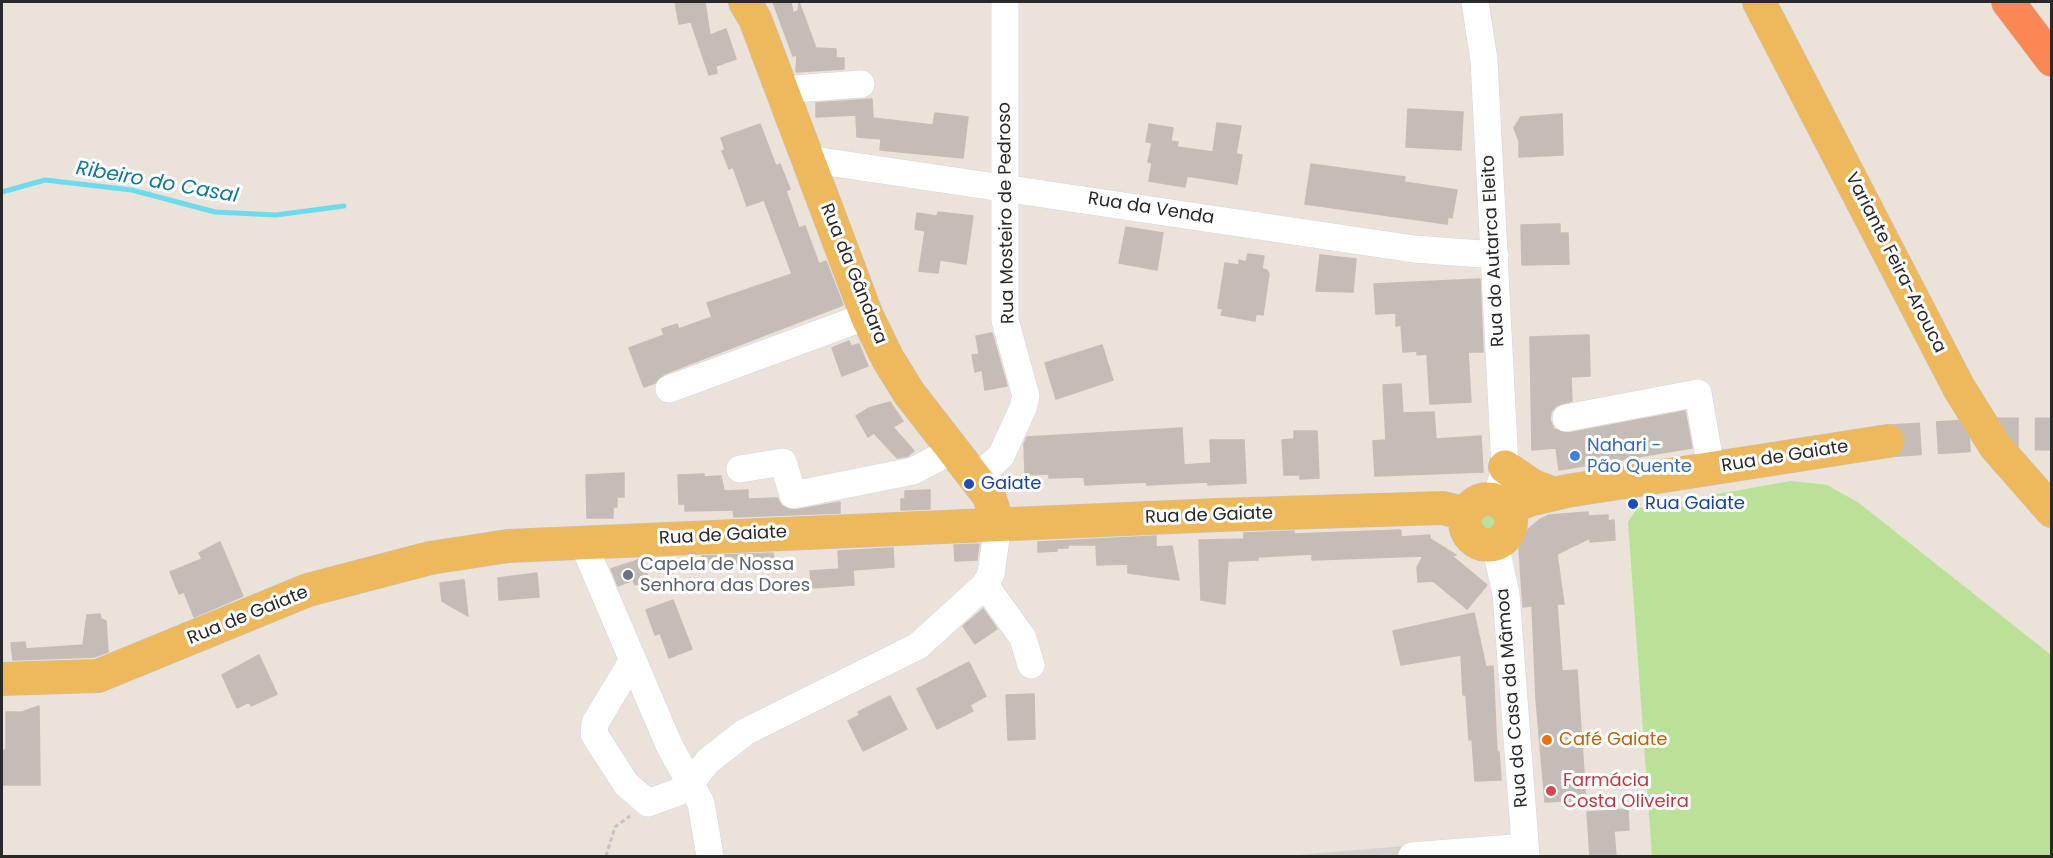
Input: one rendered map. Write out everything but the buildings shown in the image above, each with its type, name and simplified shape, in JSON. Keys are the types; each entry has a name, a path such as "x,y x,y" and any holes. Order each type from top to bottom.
{"highway":[{"path":"2008,2 2052,60"}],"main road":[{"name":"Rua da Gândara","path":"745,2 755,19 867,316 888,359 909,393 977,477 989,496 998,524"},
{"name":"Variante Feira-Arouca","path":"1760,2 1959,388 1995,446 2052,511"},
{"name":"Rua de Gaiate","path":"2,679 98,676 308,590 430,558 508,546 998,524 1443,508 1466,514 1475,502 1489,498 1502,504 1711,468 1888,441"},
{"path":"1505,467 1533,486 1554,494"},
{"path":"1466,514 1466,528 1474,540 1487,545 1495,544 1501,541 1510,530 1510,515 1502,504"}],"street":[{"name":"Rua Mosteiro de Pedroso","path":"977,477 1001,456 1023,408 1026,396 1005,320 1005,2"},
{"name":"Rua do Autarca Eleito","path":"1475,2 1484,60 1495,255 1505,467 1502,504"},
{"path":"781,90 861,84"},
{"name":"Rua da Venda","path":"807,159 1414,249 1495,255"},
{"path":"669,389 867,316"},
{"path":"1566,418 1698,393 1711,468"},
{"path":"740,469 783,462 793,495 913,471 955,449"},
{"path":"633,660 595,723 594,734 626,783 648,803 678,792 690,784 708,761 745,732 918,646 985,585 991,574 998,524"},
{"path":"583,543 669,745 701,803 710,856"},
{"name":"Rua da Casa da Mâmoa","path":"1495,544 1506,594 1526,852"},
{"path":"985,585 1023,638 1031,665"},
{"path":"1425,856 1526,852"}],"path":[{"path":"606,856 615,828 648,803"}],"green space":[{"path":"1791,481 1827,485 1859,503 2051,655 2051,856 1652,856 1628,522 1636,510 1644,507"},
{"path":"1487,506 1502,522 1498,531 1489,535 1480,533 1474,526 1479,510"}],"shaded area":[{"path":"1513,837 1514,856 1285,856"}],"waterway":[{"name":"Ribeiro do Casal","path":"2,192 45,180 132,190 215,212 276,215 344,206"}],"tunnel":[{"path":"1888,441 1996,434 2052,434"}],"place":[{"name":"Nahari - Pão Quente","path":"1575,456"},
{"name":"Gaiate","path":"969,484"},
{"name":"Rua Gaiate","path":"1633,504"},
{"name":"Capela de Nossa Senhora das Dores","path":"628,575"},
{"name":"Café Gaiate","path":"1547,740"},
{"name":"Farmácia Costa Oliveira","path":"1551,791"}]}
